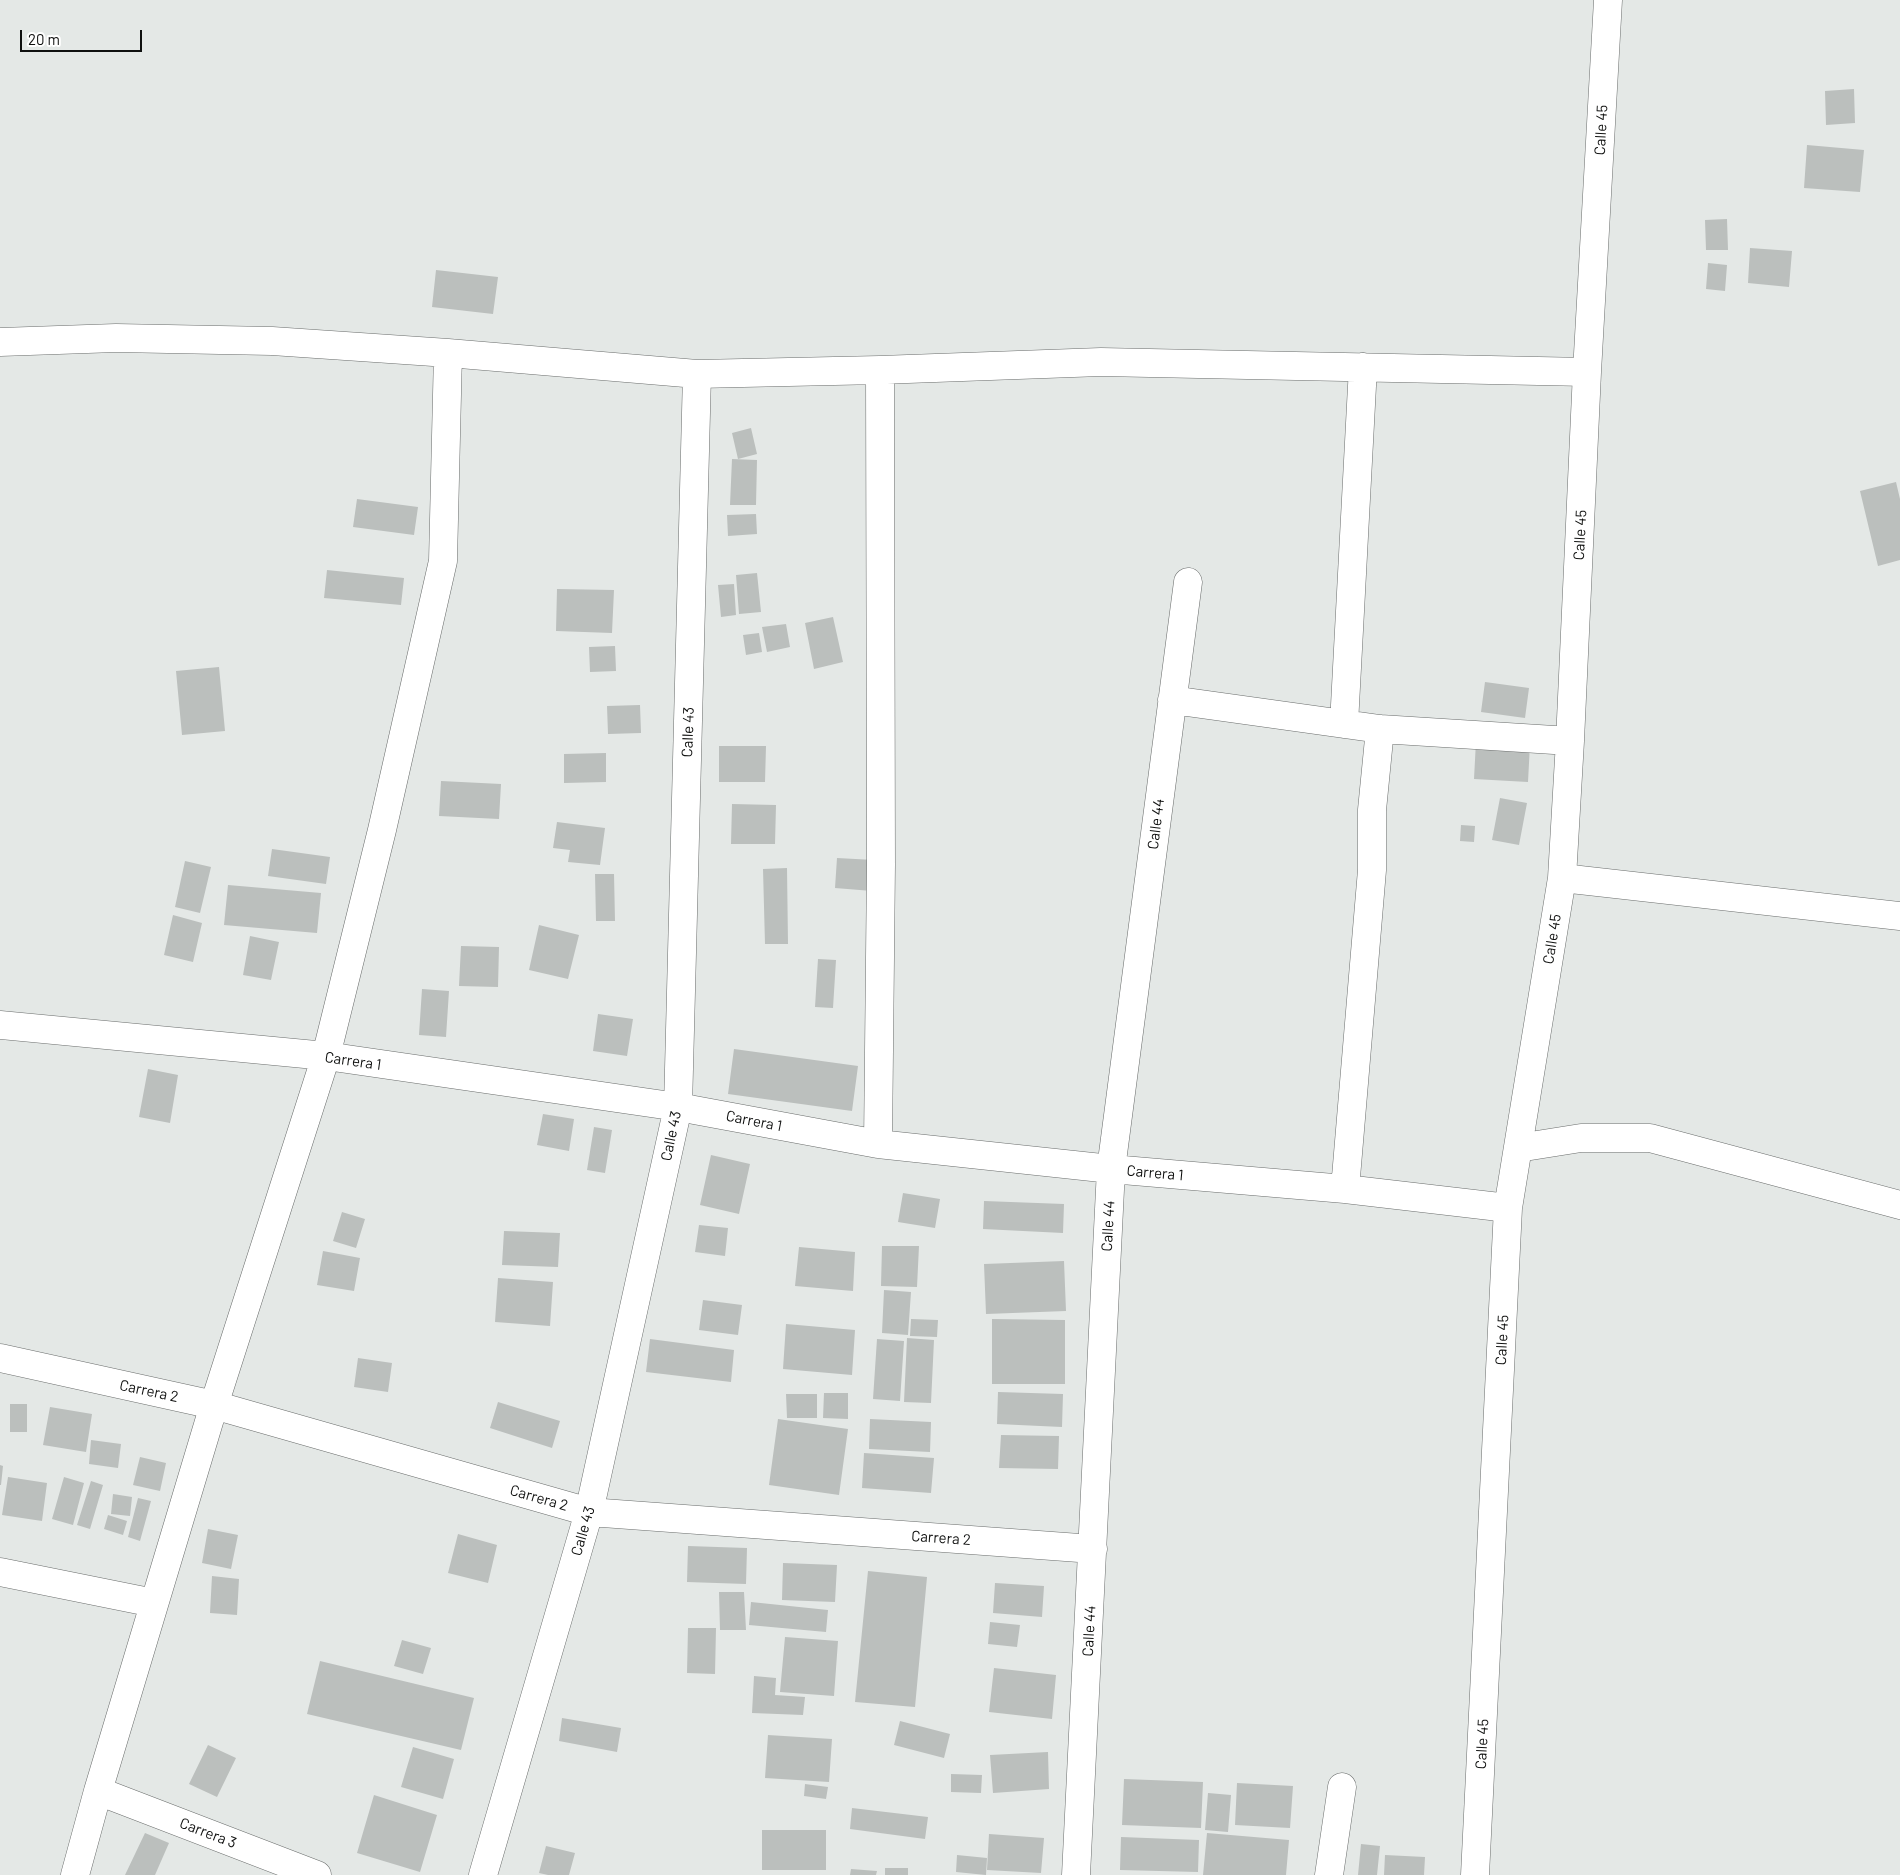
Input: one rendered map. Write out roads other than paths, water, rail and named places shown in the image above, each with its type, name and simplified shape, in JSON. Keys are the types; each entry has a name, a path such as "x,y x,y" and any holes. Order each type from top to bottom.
{"street":[{"name":"Calle 45","path":"1475,1875 1508,1208 1562,878 1587,372 1608,0"},
{"path":"0,342 116,338 262,341 448,353 697,374 1100,362 1587,372"},
{"path":"75,1875 98,1791 214,1405 326,1056 382,830 443,561 448,353"},
{"path":"1344,724 1363,367"},
{"path":"878,1144 881,864 880,370"},
{"name":"Calle 43","path":"483,1875 589,1512 678,1107 697,374"},
{"name":"Calle 44","path":"1076,1875 1111,1169 1188,582"},
{"path":"1172,700 1380,729 1570,741"},
{"path":"1344,1189 1372,870 1372,810 1380,729"},
{"path":"1562,878 1900,916"},
{"name":"Carrera 1","path":"0,1025 326,1056 678,1107 878,1144 1111,1169 1344,1189 1508,1208"},
{"path":"1518,1148 1582,1138 1650,1138 1900,1205"},
{"name":"Carrera 2","path":"0,1358 214,1405 589,1512 1093,1549"},
{"path":"0,1572 154,1603"},
{"path":"1329,1875 1342,1787"},
{"name":"Carrera 3","path":"98,1791 317,1875"}]}
